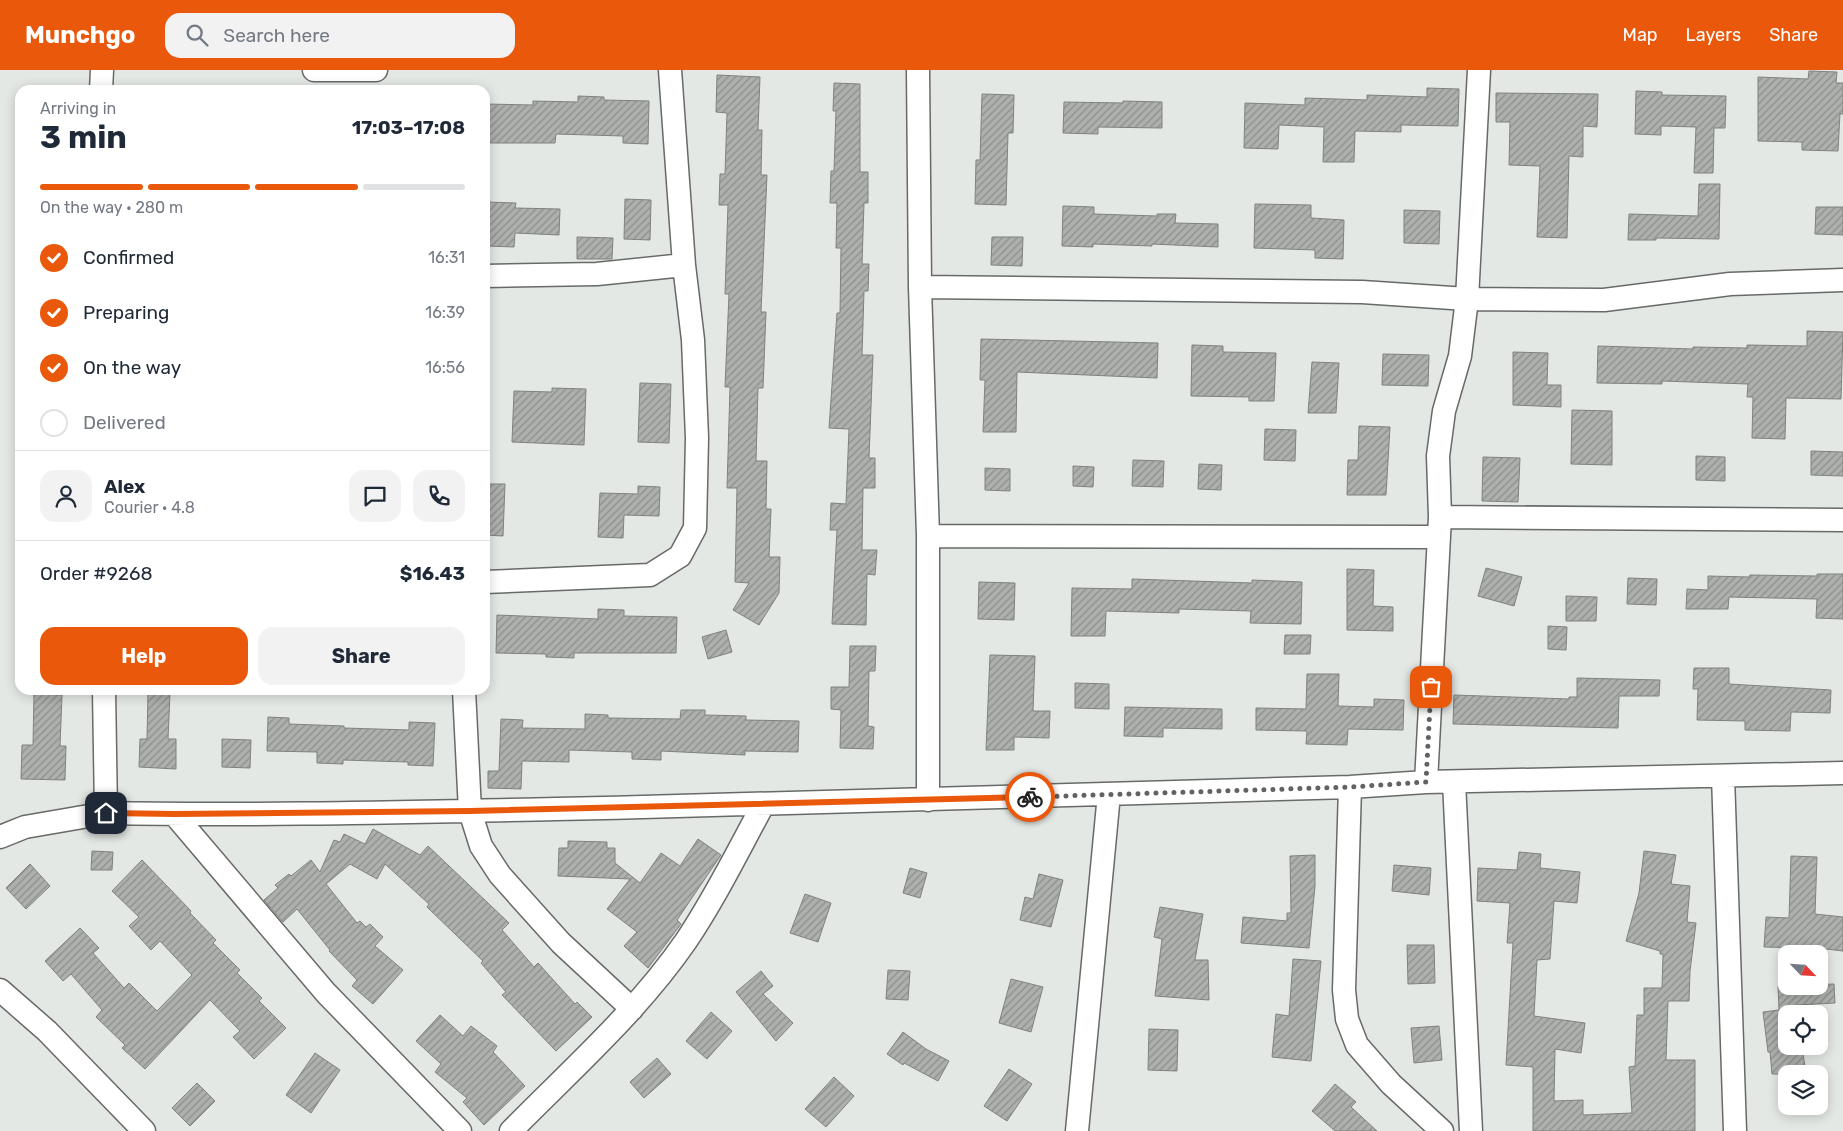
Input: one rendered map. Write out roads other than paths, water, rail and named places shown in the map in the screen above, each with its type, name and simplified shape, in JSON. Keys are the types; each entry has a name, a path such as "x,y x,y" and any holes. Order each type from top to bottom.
{"street":[{"path":"101,85 102,70"},
{"path":"314,70 376,70"},
{"path":"490,582 650,575 680,556 695,528 697,438 693,340 684,265 670,70"},
{"path":"918,70 920,286 928,536 928,800"},
{"path":"1426,782 1436,616 1439,527 1438,456 1444,411 1460,356 1467,299 1479,70"},
{"path":"490,276 597,274 684,265"},
{"path":"920,286 1362,292 1467,299 1604,300 1730,284 1843,280"},
{"path":"928,536 1843,520"},
{"path":"104,695 106,813"},
{"path":"464,695 470,811 481,846 500,875 562,943 632,1009"},
{"path":"0,837 25,827 106,813 470,811 763,805 1350,787 1426,782 1843,773"},
{"path":"1723,776 1735,1131"},
{"path":"1454,782 1471,1131"},
{"path":"1350,787 1344,990 1347,1019 1357,1044 1391,1084 1442,1131"},
{"path":"1077,1131 1109,794"},
{"path":"510,1131 632,1009 685,941 725,876 763,805"},
{"path":"174,814 326,993 460,1131"},
{"path":"0,990 47,1030 144,1131"}]}
